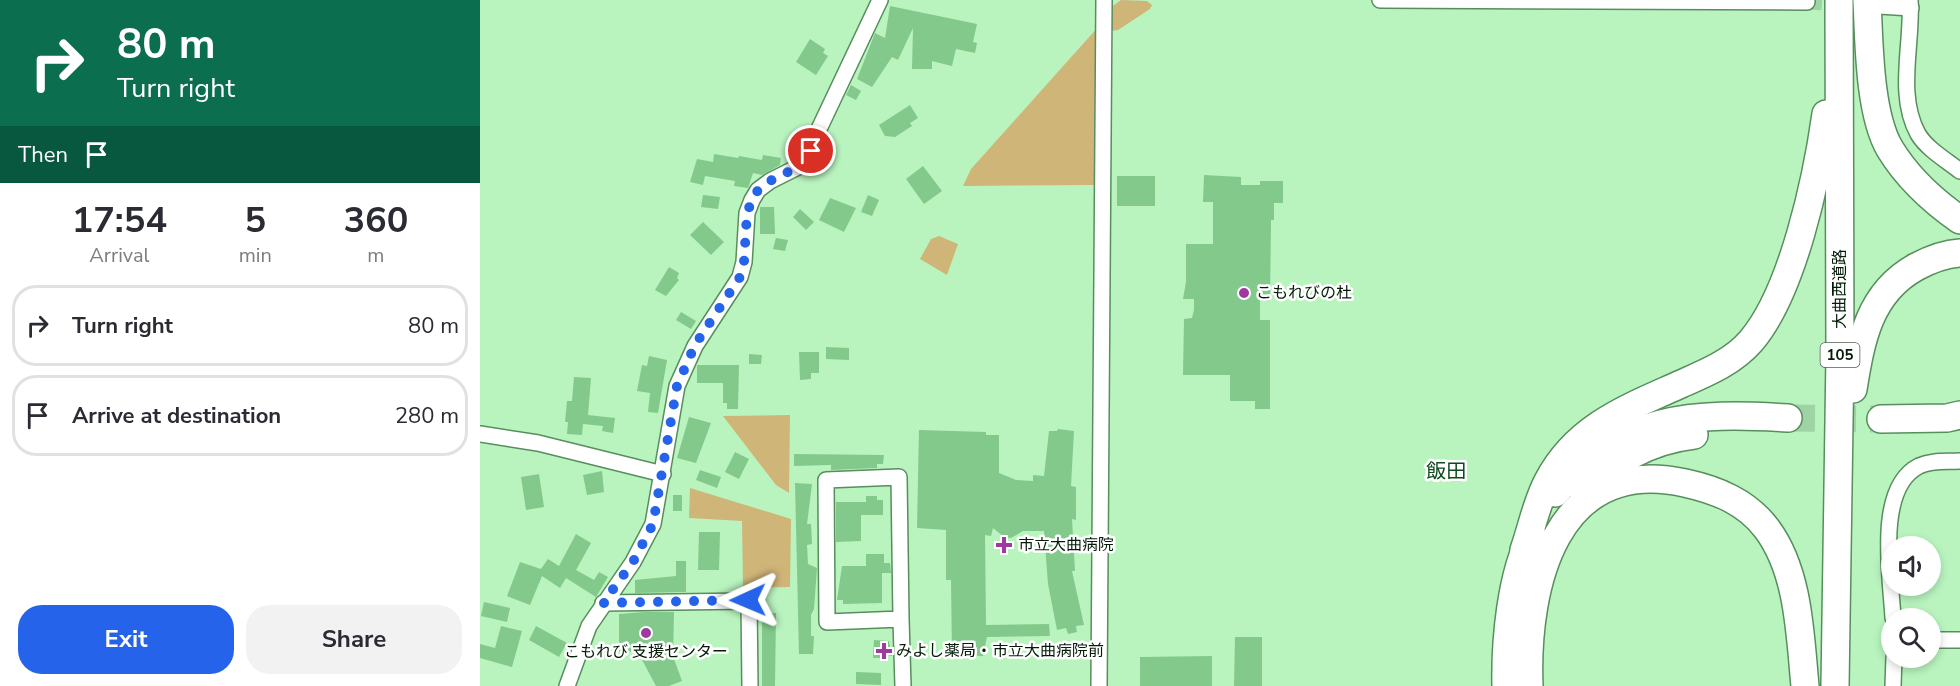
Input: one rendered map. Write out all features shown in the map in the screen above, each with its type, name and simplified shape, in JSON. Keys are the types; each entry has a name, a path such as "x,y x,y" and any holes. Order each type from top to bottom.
{"highway":[{"path":"1873,3 1875,102 1888,147 1908,176 1960,220"},
{"path":"1506,686 1511,614 1524,550 1547,482 1567,451 1595,425 1724,364 1750,341 1778,298 1818,166 1839,12"},
{"name":"大曲西道路","path":"1835,686 1840,355 1839,12"},
{"path":"1835,686 1845,479 1852,395 1860,349 1872,311 1891,285 1928,261 1948,254 1960,253"},
{"path":"1524,550 1553,495 1571,474 1616,440 1642,428 1673,419 1714,415 1790,426 1671,438 1616,463 1596,480 1556,534 1542,567 1533,609 1529,686"},
{"path":"1960,415 1881,427 1920,436 1960,431"},
{"path":"1570,514 1597,494 1613,487 1653,479 1702,487 1725,495 1750,510 1768,530 1786,566 1798,612 1805,686"}],"street":[{"path":"567,686 579,649 603,603 644,546 653,524 677,386 695,345 740,277 744,262 747,213 752,200 758,190 770,181 802,165 880,0"},
{"path":"1099,686 1104,0"},
{"path":"1380,0 1807,2"},
{"path":"1873,3 1911,4 1907,86 1910,109 1919,134 1932,149 1960,171"},
{"path":"480,434 538,443 663,474"},
{"path":"1893,608 1890,525 1897,492 1906,476 1919,466 1937,461 1960,461"},
{"path":"901,619 827,622 826,480 899,477 903,686"},
{"path":"603,603 748,600 750,686"},
{"path":"1941,640 1960,640"},
{"path":"1893,686 1894,668"}],"shaded area":[{"path":"1121,0 1147,1 1152,5 1150,9 1118,30 1111,31 1111,7"},
{"path":"1099,26 1094,185 963,186 971,169"},
{"path":"939,236 958,244 947,275 920,259 931,239"},
{"path":"790,415 789,493 776,485 723,416"},
{"path":"690,488 791,519 790,587 743,588 742,521 689,518"}],"building":[{"path":"890,6 977,24 973,42 977,43 975,53 956,49 952,66 932,61 932,69 912,69 913,28 898,60 892,57 872,87 857,79 875,33 885,38"},
{"path":"810,39 825,49 823,53 828,56 816,75 796,62"},
{"path":"851,85 861,91 856,100 846,95"},
{"path":"910,105 918,118 910,123 912,126 895,137 885,136 879,125"},
{"path":"714,154 762,160 763,155 781,158 780,165 762,175 753,173 748,188 734,186 735,181 705,176 703,185 690,182 697,159 713,162"},
{"path":"923,166 942,191 924,204 906,179"},
{"name":"こもれびの杜","path":"1204,175 1241,177 1241,185 1260,185 1260,181 1283,181 1283,203 1274,203 1274,220 1271,220 1270,301 1260,301 1260,320 1270,320 1270,409 1255,409 1255,401 1230,401 1230,375 1183,375 1184,319 1192,318 1194,310 1194,299 1183,299 1186,282 1186,244 1213,244 1213,202 1203,202"},
{"path":"1117,176 1155,176 1155,206 1117,206"},
{"path":"703,195 720,197 718,209 701,207"},
{"path":"868,195 879,200 872,216 861,212"},
{"path":"830,198 856,208 844,232 819,220"},
{"path":"760,207 774,207 775,234 760,234"},
{"path":"800,209 814,222 806,230 793,217"},
{"path":"703,222 724,242 711,255 690,235"},
{"path":"776,238 788,240 785,251 773,249"},
{"path":"669,267 679,273 677,278 679,280 666,296 655,290"},
{"path":"681,312 696,321 691,329 676,320"},
{"path":"826,347 849,348 849,360 826,359"},
{"path":"799,352 819,352 819,373 811,373 811,379 800,380"},
{"path":"749,354 762,355 761,364 749,364"},
{"path":"649,356 667,360 658,413 648,412 650,393 637,391 642,365 647,366"},
{"path":"697,365 739,365 738,409 727,409 727,403 723,403 723,383 697,383"},
{"path":"574,377 591,378 588,415 615,418 613,433 602,431 603,426 583,424 582,435 567,434 568,422 565,422 567,401 572,401"},
{"path":"689,417 711,423 696,463 677,458"},
{"path":"1058,429 1074,431 1071,486 1076,487 1076,520 1072,519 1075,571 1072,571 1084,625 1076,626 1077,632 1068,634 1066,628 1057,630 1048,584 1044,531 1023,531 1011,538 1004,537 993,528 991,536 985,535 986,625 1049,624 1050,636 987,637 983,656 952,655 951,580 946,580 946,530 917,528 919,430 986,432 986,435 999,435 999,473 1016,480 1033,481 1033,475 1044,476 1049,431"},
{"path":"735,452 749,459 739,479 725,472"},
{"path":"794,454 884,455 883,464 877,464 877,468 831,470 831,465 794,466"},
{"path":"700,470 721,477 717,488 696,480"},
{"path":"602,471 604,492 587,495 583,475"},
{"path":"539,474 544,507 526,510 521,477"},
{"path":"795,483 812,484 807,524 811,524 812,544 807,545 808,564 817,568 814,609 811,615 811,636 814,636 813,654 799,654"},
{"path":"673,495 682,495 682,511 673,511"},
{"path":"866,496 877,496 877,500 883,500 883,515 861,515 861,541 836,542 836,502 866,502"},
{"path":"699,532 720,532 719,570 698,570"},
{"path":"576,534 591,543 576,570 594,580 599,572 608,577 596,597 566,578 560,588 542,576 530,605 507,596 520,562 541,569 548,559 559,566"},
{"path":"866,554 884,554 884,563 890,563 891,573 882,573 882,603 843,604 843,600 837,600 842,566 866,566"},
{"path":"676,561 686,561 686,592 635,593 635,580 676,576"},
{"path":"484,602 510,608 507,622 481,616"},
{"name":"こもれび 支援センター","path":"674,612 673,656 682,681 669,686 656,686 641,658 652,653 619,651 619,614"},
{"path":"762,613 776,613 775,686 762,686"},
{"path":"501,626 522,631 512,667 480,658 480,644 495,648"},
{"path":"536,626 567,643 559,657 529,640"},
{"path":"1235,637 1262,637 1262,686 1234,686"},
{"name":"みよし薬局・市立大曲病院前","path":"874,640 889,641 892,656 873,658"},
{"path":"1212,656 1212,686 1140,686 1140,657"},
{"path":"856,672 881,673 881,685 856,684"}],"tunnel":[{"path":"1807,2 1846,4"},
{"path":"1788,418 1881,419"}],"place":[{"name":"こもれびの杜","path":"1244,293"},
{"name":"市立大曲病院","path":"1004,545"},
{"name":"こもれび 支援センター","path":"646,633"},
{"name":"みよし薬局・市立大曲病院前","path":"884,651"}],"district":[{"name":"飯田","path":"1446,471"}],"route":[{"path":"748,600 603,603 644,546 653,524 677,386 695,345 740,277 744,262 747,213 752,200 758,190 770,181 790,174 802,165 811,151"}]}
